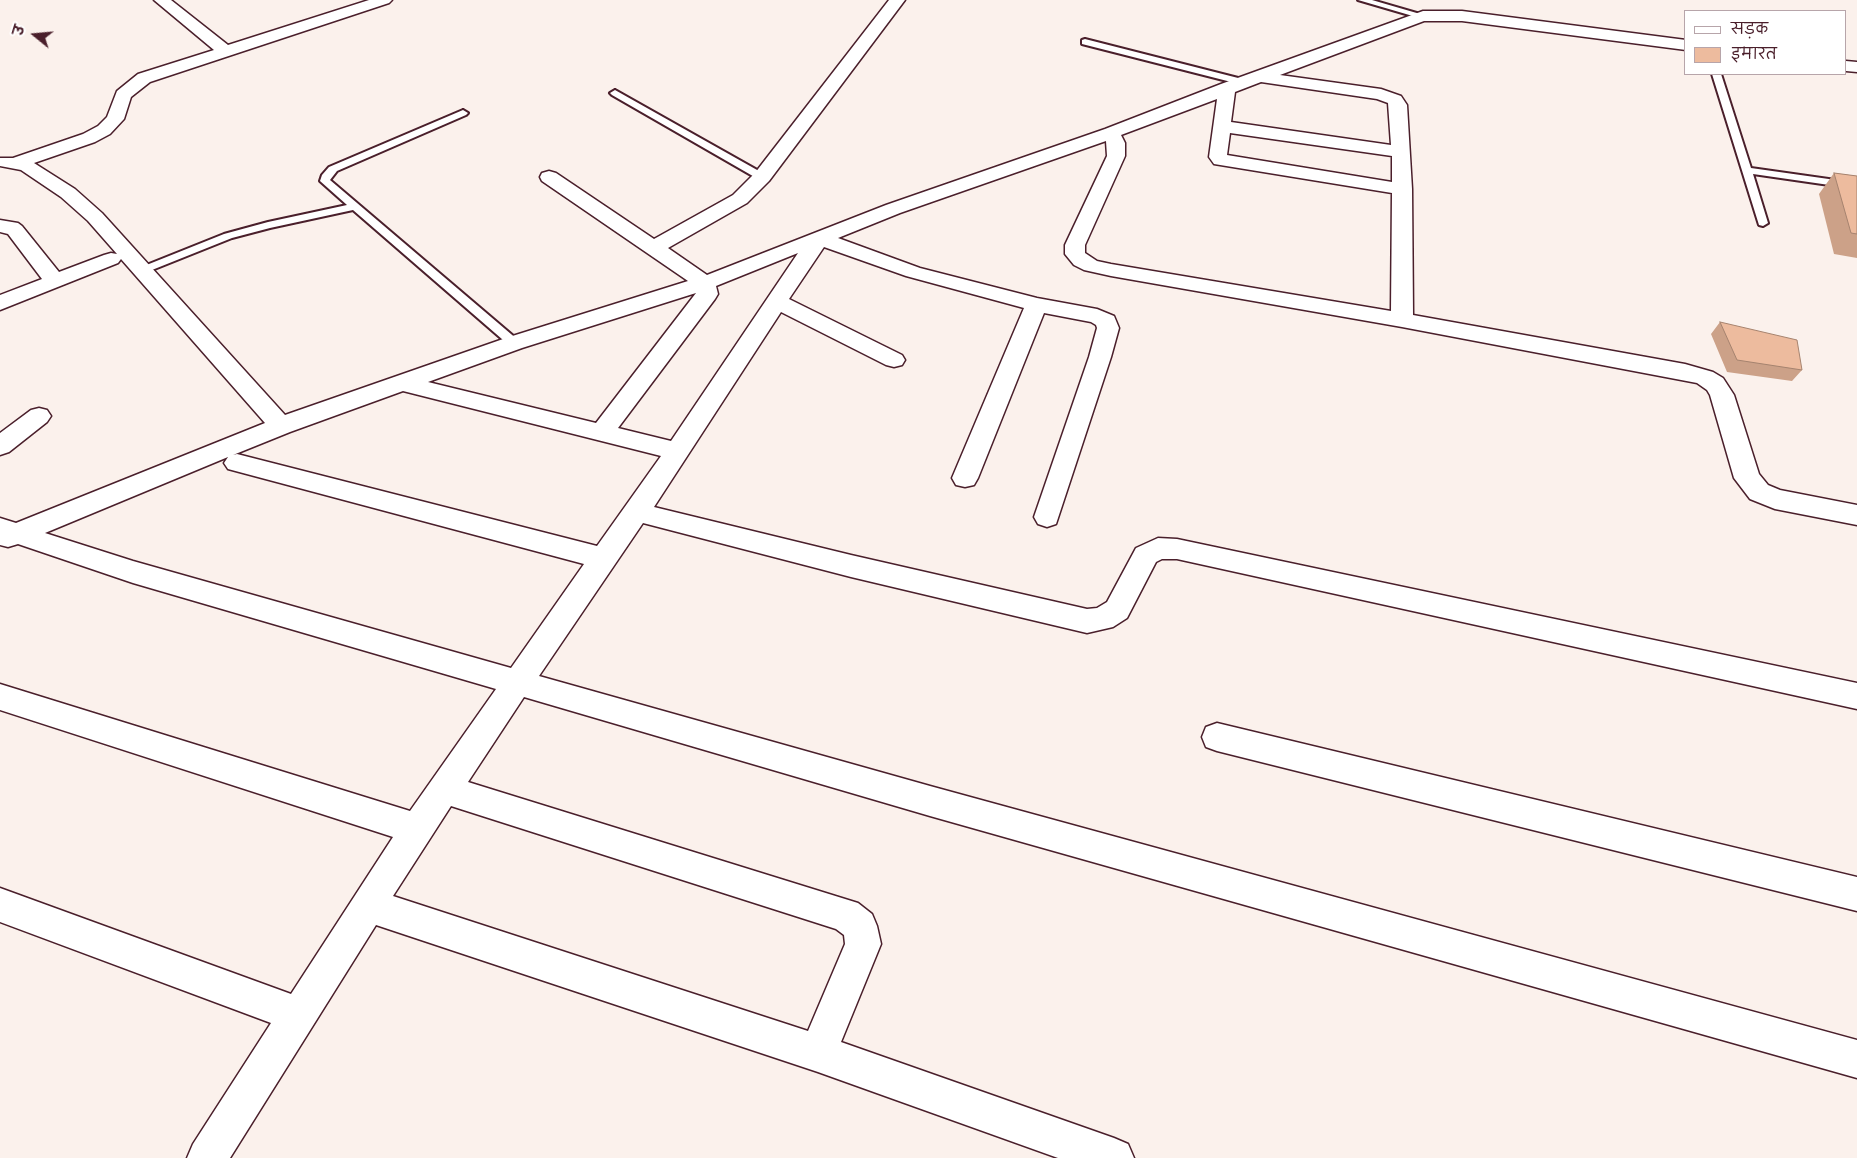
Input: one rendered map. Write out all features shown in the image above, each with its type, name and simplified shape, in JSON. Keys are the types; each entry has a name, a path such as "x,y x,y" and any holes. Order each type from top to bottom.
{"street":[{"path":"162,0 226,52"},
{"path":"337,0 353,10"},
{"path":"14,164 82,140 104,130 115,119 123,95 144,78 384,0"},
{"path":"654,248 740,199 762,177 897,0"},
{"path":"5,534 281,426 514,343 705,283 894,209 1111,132 1423,16 1462,16 1684,45"},
{"path":"1242,82 1222,126 1218,157 1225,162 1402,189"},
{"path":"1242,82 1390,96 1395,100 1398,105 1401,152 1402,320"},
{"path":"1222,126 1401,152"},
{"path":"1111,132 1116,143 1116,156 1075,245 1075,254 1081,261 1091,266 1111,270 1402,320 1705,377 1714,384 1722,395 1747,478 1759,492 1775,499 1857,515"},
{"path":"14,164 68,194 95,217 281,426"},
{"path":"549,177 705,283 707,294 603,432"},
{"path":"0,226 11,227 15,230 55,281"},
{"path":"207,1158 417,828 603,558 638,512 819,238"},
{"path":"819,238 913,272 1036,305 1097,316 1106,321 1108,328 1047,517"},
{"path":"0,303 111,259"},
{"path":"778,302 894,360"},
{"path":"965,478 1036,305"},
{"path":"401,383 678,452"},
{"path":"0,446 39,416"},
{"path":"237,463 603,558"},
{"path":"638,512 851,566 1087,621 1103,619 1117,610 1146,555 1158,548 1177,549 1857,696"},
{"path":"5,534 940,803 1857,1059"},
{"path":"0,697 417,828"},
{"path":"1217,737 1857,894"},
{"path":"444,789 846,915 860,926 863,944 818,1053"},
{"path":"0,905 298,1015"},
{"path":"368,905 818,1053 1114,1158"}],"lane":[{"path":"1362,0 1423,16"},
{"path":"1085,42 1242,82"},
{"path":"1716,75 1763,223"},
{"path":"615,93 762,177"},
{"path":"463,113 342,165 327,175 326,181 514,343"},
{"path":"1746,170 1857,186"},
{"path":"143,270 228,236 268,225 354,207"}],"building":[{"path":"1834,173 1857,176 1857,234 1851,233"},
{"path":"1720,322 1797,340 1802,370 1737,360"}]}
